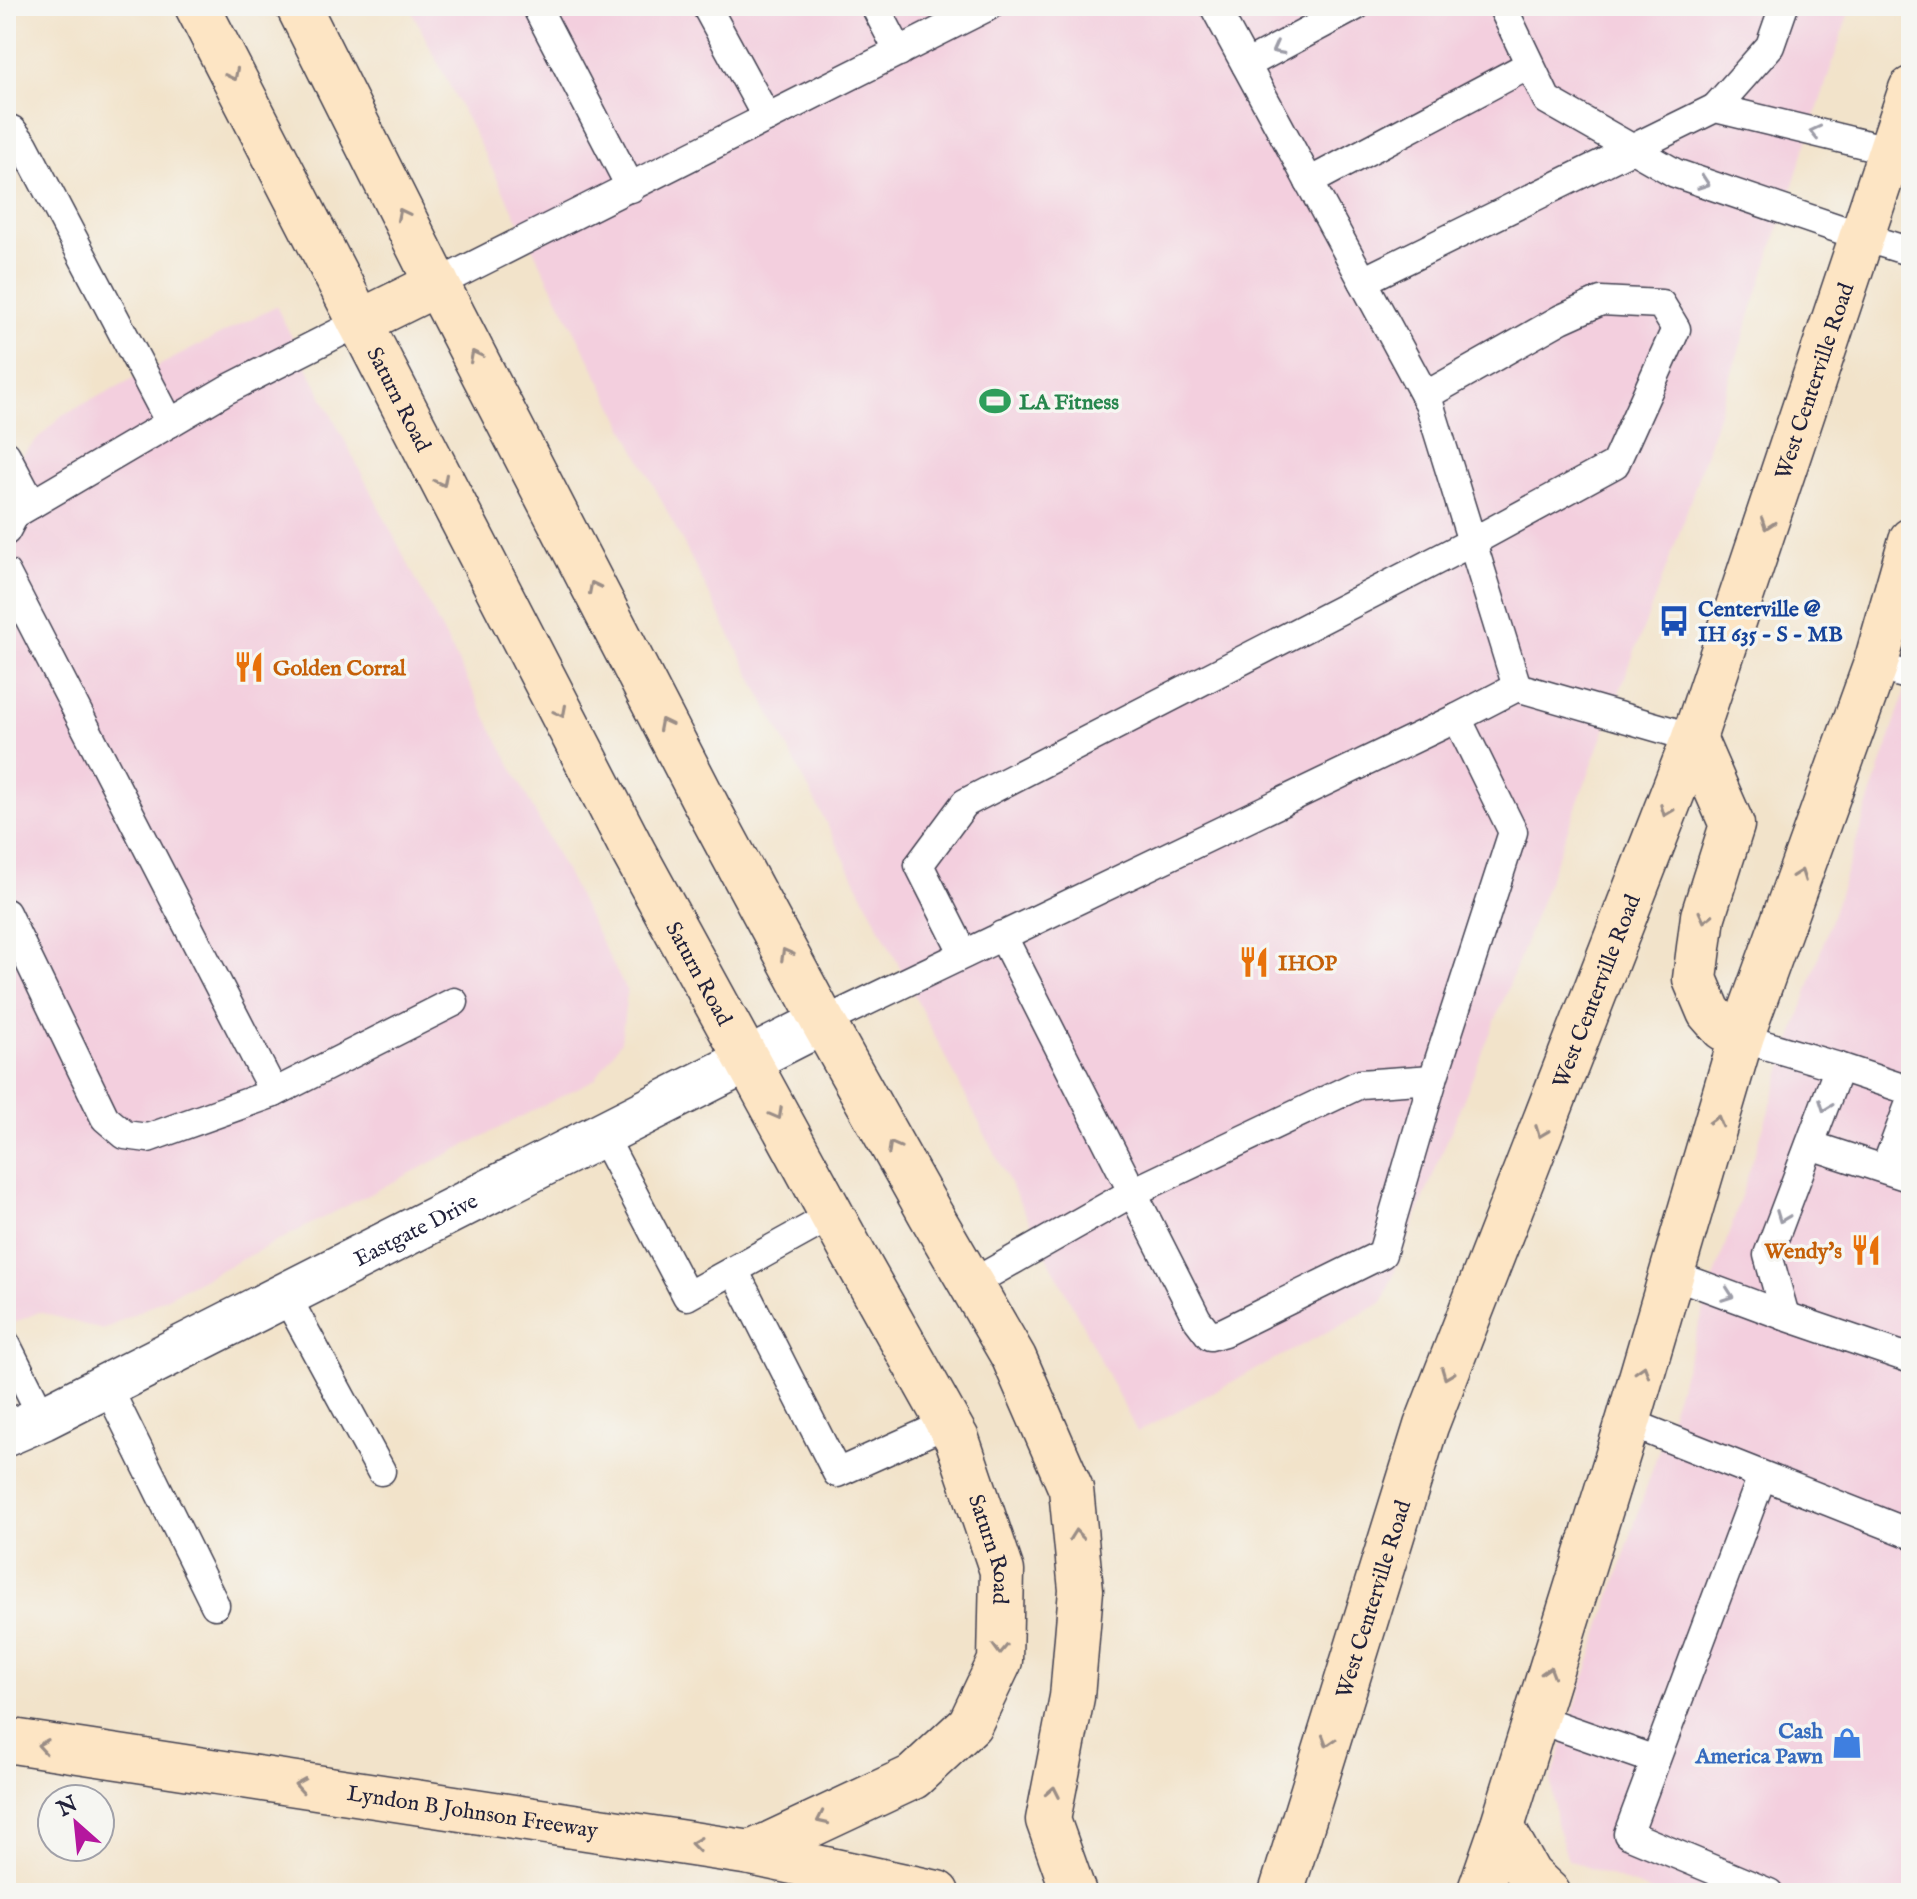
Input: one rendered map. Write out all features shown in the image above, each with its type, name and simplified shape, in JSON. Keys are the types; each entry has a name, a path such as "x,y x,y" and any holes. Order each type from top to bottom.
{"main road":[{"name":"Saturn Road","path":"197,6 633,851 957,1439 1002,1571 1000,1661 970,1724 913,1777 751,1853"},
{"path":"298,6 437,284 709,810 823,1022 1014,1358 1071,1489 1081,1590 1072,1697 1048,1820 1074,1893"},
{"name":"West Centerville Road","path":"1281,1893 1426,1426 1694,738 1863,237 1901,153 1911,89"},
{"path":"360,322 437,284"},
{"path":"1479,1893 1628,1422 1741,1038 1893,671 1911,540"},
{"path":"1694,738 1732,825 1703,916 1695,979 1709,1012 1723,1028 1741,1038"},
{"name":"Lyndon B Johnson Freeway","path":"6,1740 751,1853 937,1893"},
{"path":"1502,1827 1529,1875 1548,1893"}],"street":[{"name":"Eastgate Drive","path":"25,1426 823,1022"}],"lane":[{"path":"536,6 631,188"},
{"path":"706,6 767,118"},
{"path":"875,6 899,52"},
{"path":"437,284 989,6"},
{"path":"1214,6 1429,403 1517,687"},
{"path":"1246,65 1356,6"},
{"path":"1502,6 1547,100 1675,173 1911,252"},
{"path":"1363,281 1715,108 1770,46 1784,6"},
{"path":"1309,182 1529,65"},
{"path":"1715,108 1901,153"},
{"path":"6,128 12,130 24,145 170,423"},
{"path":"964,954 919,865 965,803 1472,542 1615,464 1676,329 1661,304 1601,301 1561,319 1425,396"},
{"path":"6,531 15,514 226,390 360,322"},
{"path":"6,455 32,504"},
{"path":"6,573 274,1093"},
{"path":"823,1022 1517,687 1694,738"},
{"path":"1002,935 1197,1319 1210,1336 1224,1332 1382,1254 1433,1079 1513,832 1457,718"},
{"path":"6,913 105,1118 125,1135 148,1138 274,1093 454,1002"},
{"path":"1741,1038 1911,1091"},
{"path":"1785,1316 1768,1255 1839,1067"},
{"path":"971,1284 1133,1192 1360,1084 1433,1079"},
{"path":"1810,1145 1898,1173 1911,1100"},
{"path":"603,1136 687,1296 833,1215"},
{"path":"734,1270 837,1473 948,1423"},
{"path":"1672,1274 1911,1359"},
{"path":"286,1296 381,1471"},
{"path":"6,1344 25,1426"},
{"path":"107,1386 215,1605"},
{"path":"1628,1422 1911,1534"},
{"path":"1762,1476 1628,1834 1769,1893"},
{"path":"1535,1718 1655,1760"}],"shaded area":[{"path":"409,6 1851,6 1683,523 1507,991 1382,1303 1137,1432"},
{"path":"276,306 627,992 621,1041 595,1079 103,1330 39,1312 6,1326 6,471 62,415"},
{"path":"1911,673 1911,1893 1655,1893 1568,1860 1556,1823 1551,1781"}],"place":[{"name":"LA Fitness","path":"995,401"},
{"name":"Centerville @ IH 635 - S - MB","path":"1674,621"},
{"name":"Golden Corral","path":"249,667"},
{"name":"IHOP","path":"1254,962"},
{"name":"Wendy's","path":"1866,1250"},
{"name":"Cash America Pawn","path":"1847,1743"}]}
